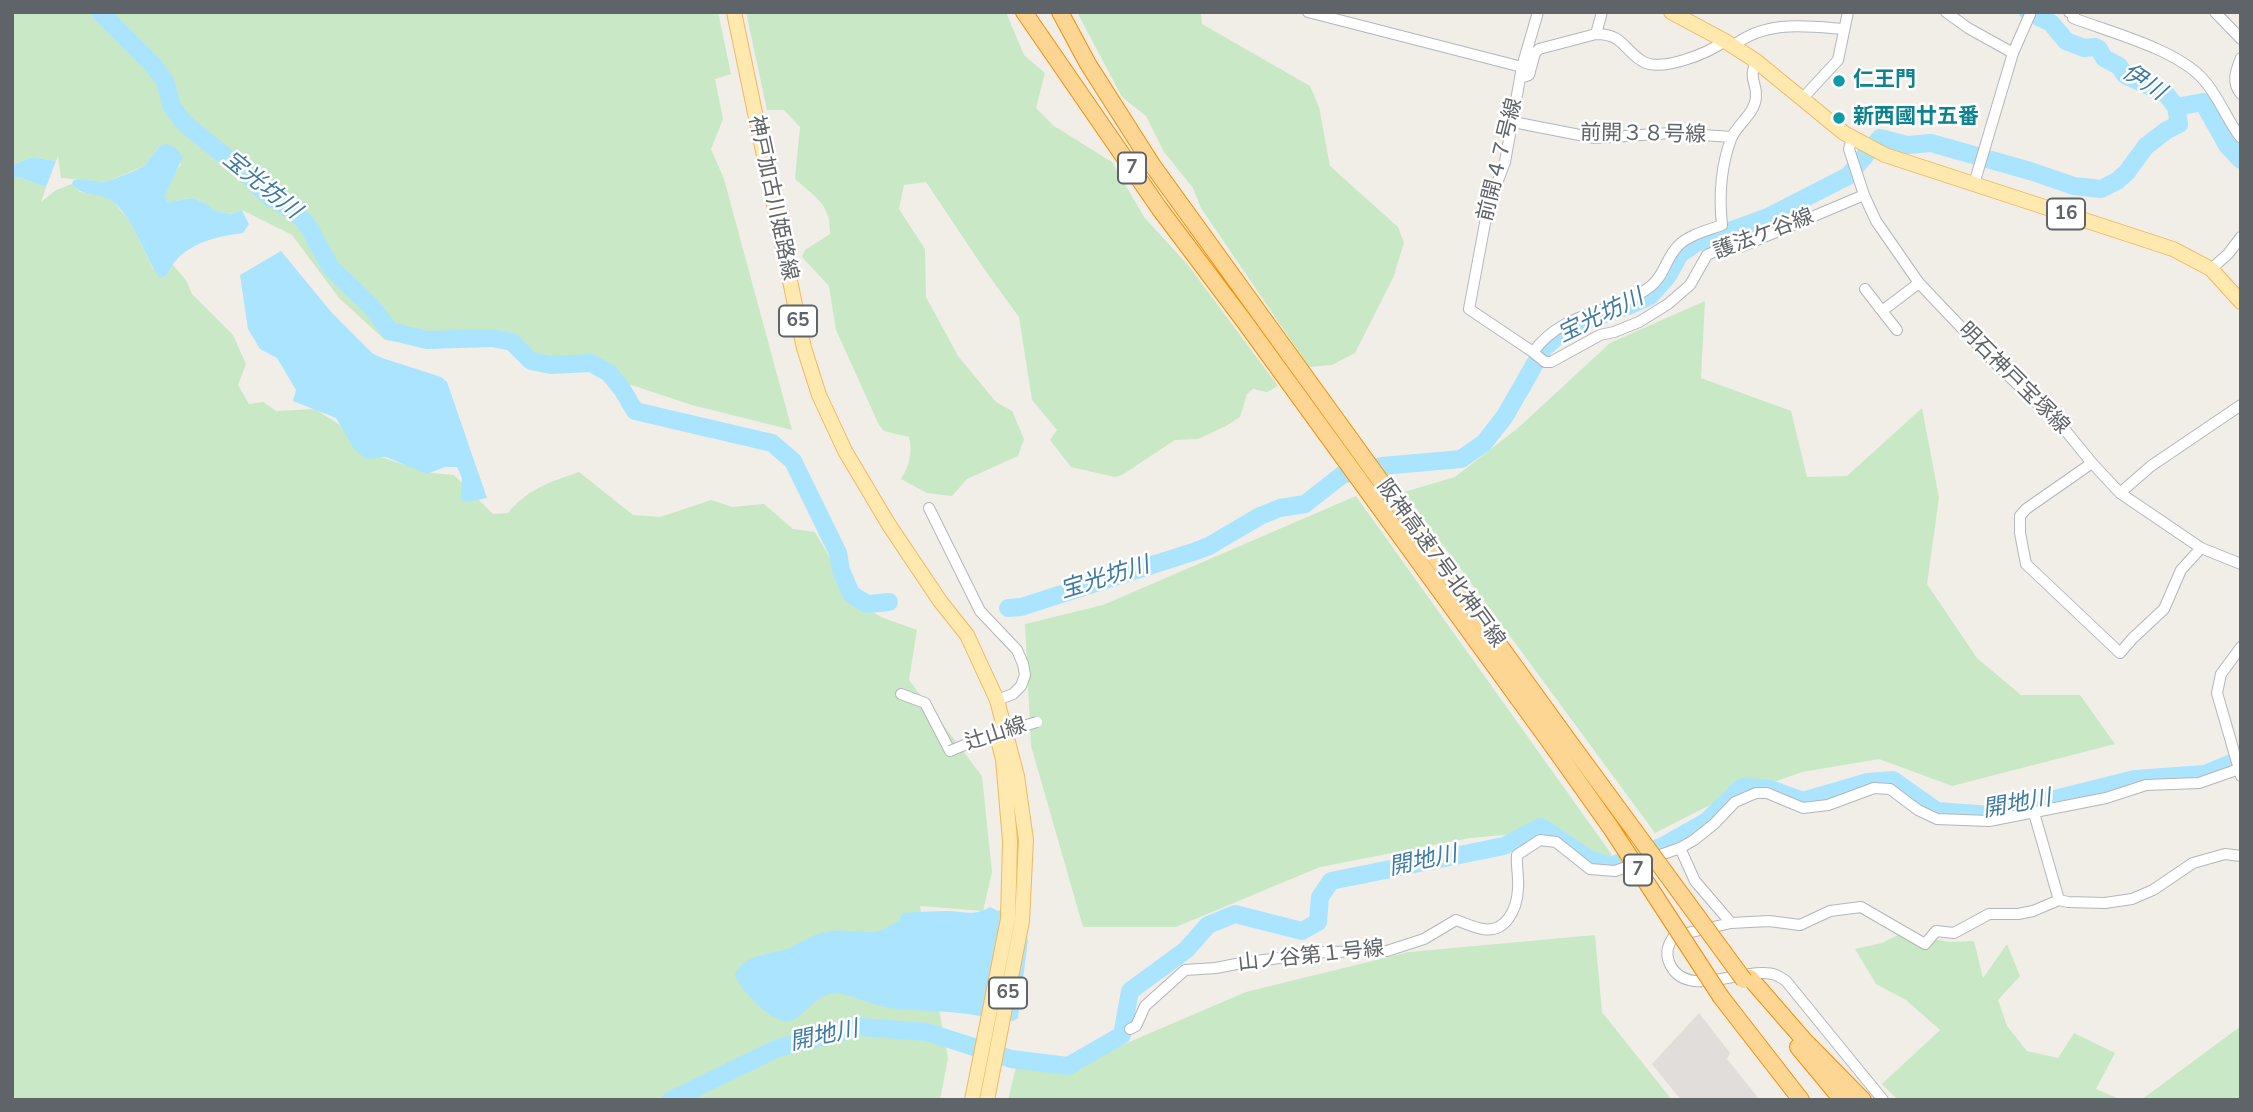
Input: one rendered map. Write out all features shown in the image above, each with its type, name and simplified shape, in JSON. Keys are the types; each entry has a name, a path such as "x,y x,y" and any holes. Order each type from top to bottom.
{"highway":[{"name":"阪神高速7号北神戸線","path":"1024,12 1159,208 1250,316"},
{"name":"阪神高速7号北神戸線","path":"1060,12 1088,64 1250,316 1559,741 1747,979"},
{"name":"阪神高速7号北神戸線","path":"1559,741 1611,828 1721,997 1801,1100"},
{"path":"1747,979 1842,1100"},
{"path":"1747,979 1863,1100"},
{"path":"1761,1050 1787,1100"}],"main road":[{"name":"神戸加古川姫路線","path":"734,12 804,348 819,395 845,452 889,525 940,601 967,635 996,700 1017,776 1026,840 1016,895"},
{"name":"16","path":"1671,12 1729,43 1756,61 1802,99 1864,144 1885,155 1976,179 2173,249 2211,269 2241,302"},
{"name":"神戸加古川姫路線","path":"940,601 959,636 987,700 1003,759 1016,895 1022,921 981,1094"}],"street":[{"path":"1308,12 1529,75 1535,53 1539,49 1596,34 1612,35 1643,62 1663,65 1693,57 1775,26 1844,29"},
{"name":"前開４７号線","path":"1538,12 1521,72 1505,162 1488,207 1469,309 1533,352 1540,343 1572,319 1633,297 1652,286 1664,271 1678,245 1722,225 1721,184 1732,137"},
{"path":"1596,34 1602,12"},
{"path":"1802,99 1838,60 1848,12"},
{"path":"1946,12 1968,28 2013,53"},
{"path":"1976,179 2013,53 2031,12"},
{"path":"2069,12 2074,15 2073,18 2182,62 2201,77 2241,138"},
{"path":"2214,12 2241,39"},
{"path":"2241,58 2235,72 2237,90 2241,94"},
{"path":"1732,137 1748,115 1756,97 1751,74 1756,61"},
{"name":"前開３８号線","path":"1513,122 1595,138 1671,133 1732,137"},
{"name":"明石神戸宝塚線","path":"1864,144 1849,149 1864,195 1877,221 1919,283 2064,430 2120,493 2201,548 2241,564"},
{"name":"護法ケ谷線","path":"1534,353 1545,362 1551,362 1600,335 1639,322 1668,304 1690,285 1707,255 1720,249 1738,248 1864,195"},
{"path":"2211,269 2228,254 2241,237"},
{"path":"1882,311 1919,283"},
{"path":"1865,289 1897,330"},
{"path":"2120,493 2151,466 2241,405"},
{"path":"2092,463 2026,509 2020,516 2020,533 2026,564 2120,653 2164,609 2181,570 2201,548"},
{"path":"929,508 980,611 1017,650 1023,664 1025,675 1021,686 1013,694 996,700"},
{"path":"1731,923 1695,881 1680,848 1695,840 1735,802 1756,793 1767,793 1803,808 1828,805 1874,788 1890,789 1917,810 1937,819 1989,821 2106,798 2146,785 2199,783 2239,771 2217,693 2221,674 2241,648"},
{"name":"辻山線","path":"901,694 925,703 950,751 979,739 1037,722"},
{"path":"2034,813 2059,900"},
{"name":"山ノ谷第１号線","path":"1130,1029 1136,1026 1145,1006 1185,970 1325,952 1387,951 1424,939 1456,920 1480,929 1492,930 1509,920 1519,888 1517,855 1540,840 1556,842 1590,869 1615,871 1680,848"},
{"path":"1883,1100 1786,981 1776,975 1763,974 1686,980 1670,965 1667,956 1668,944 1674,936 1731,923 1769,920 1800,925 1830,911 1861,906 1925,944 1936,932 1954,933 1989,914 2033,911 2059,900 2105,902 2132,898 2153,890 2193,863 2225,854 2241,856"}],"shaded area":[{"path":"1699,1013 1730,1053 1727,1059 1760,1100 1681,1100 1652,1064"}],"green space":[{"path":"12,12 718,12 731,74 715,79 723,119 711,149 724,179 792,430 692,405 625,383 581,359 534,356 489,339 411,344 385,340 339,298 292,235 242,210 231,214 216,211 192,198 168,202 165,195 181,164 160,146 144,166 106,182 61,178 58,156 56,161 32,157 12,165"},
{"path":"746,12 1006,12 1024,55 1045,73 1036,108 1054,126 1112,162 1144,217 1188,265 1278,386 1267,392 1253,389 1247,394 1240,417 1198,439 1175,440 1122,475 1115,477 1071,467 1050,440 1057,430 1032,400 1019,317 926,182 904,185 899,209 925,249 926,297 958,356 996,402 1012,411 1024,439 1018,456 967,479 952,496 927,493 901,479 909,459 909,437 884,431 879,425 836,330 829,286 802,257 805,250 830,234 828,215 815,196 795,179 800,127 784,110 767,110"},
{"path":"1077,12 1201,12 1202,24 1310,86 1319,107 1330,166 1398,227 1404,243 1393,278 1355,353 1332,365 1309,367 1201,208 1193,188 1164,152 1146,116 1122,97"},
{"path":"18,177 46,187 41,202 56,190 72,184 80,192 103,195 114,202 131,223 153,269 167,275 172,264 186,280 192,294 233,335 246,364 238,385 249,404 263,402 276,411 315,409 340,425 358,450 431,473 454,475 493,514 508,513 531,492 579,472 633,515 660,517 711,500 732,507 764,504 793,529 815,532 855,601 881,617 917,630 909,680 982,776 992,872 983,911 920,906 948,1058 940,1100 12,1100 12,178"},
{"path":"1705,301 1701,378 1791,411 1807,477 1847,476 1922,408 1939,498 1927,584 1977,658 2021,695 2080,695 2115,744 1952,786 1879,759 1802,772 1714,803 1655,833 1404,492 1455,477 1518,428 1610,343"},
{"path":"1356,496 1612,855 1602,860 1546,831 1470,838 1320,867 1176,927 1083,927 1031,746 1025,624 1103,605"},
{"path":"1902,933 1950,942 1974,941 1983,978 2007,944 2020,976 1998,1000 2007,1026 2027,1051 2058,1058 2074,1033 2115,1053 2096,1089 2122,1100 1898,1100 1882,1084 1940,1030 1906,1000 1876,984 1855,949 1882,943"},
{"path":"1595,935 1602,1012 1672,1100 1008,1100 1016,1067 1092,1058 1246,992 1409,952"},
{"path":"2241,1026 2241,1100 2141,1100"}],"water":[{"path":"167,144 176,148 183,157 165,195 168,202 192,198 216,211 231,214 242,210 249,224 243,233 198,244 180,256 167,275 160,278 129,221 115,203 110,199 81,191 72,184 77,179 106,182 134,171 144,166 160,146"},
{"path":"32,157 56,161 46,187 18,177 12,178 12,165"},
{"path":"281,251 332,313 372,353 441,377 447,382 487,498 469,502 461,500 462,478 457,467 445,467 427,474 386,457 366,459 354,449 336,418 293,401 296,390 277,358 260,349 248,329 240,275"},
{"path":"990,907 998,911 1004,908 1013,909 1028,940 1018,1018 1013,1021 890,1008 834,993 820,998 796,1018 784,1021 777,1019 755,1002 742,988 735,974 751,959 787,949 821,933 838,930 878,931 900,920 902,913 973,913"}],"waterway":[{"name":"宝光坊川","path":"100,12 153,65 165,81 172,107 185,124 244,171 268,196 295,212 307,224 331,268 371,306 390,331 427,340 492,338 512,342 531,361 551,365 591,363 609,373 635,411 772,443 793,461 838,553 841,570 851,594 867,604 889,602"},
{"name":"宝光坊川","path":"1008,608 1021,607 1209,546 1260,516 1280,508 1305,504 1342,475 1382,466 1461,459 1484,443 1505,416 1544,348 1565,330 1650,296 1667,277 1680,254 1696,243 1768,217 1848,176 1880,138 1907,145 1931,143 2074,186 2101,189 2117,181 2146,146 2179,124 2176,107 2166,94 2125,75 2119,66 2104,58 2099,49 2084,48 2066,41 2051,23 2028,12"},
{"name":"伊川","path":"2176,107 2203,102 2227,145 2241,160"},
{"name":"開地川","path":"671,1100 778,1048 861,1027 927,1032 1011,1059 1068,1066 1122,1035 1130,991 1186,950 1208,925 1235,914 1302,931 1318,922 1320,897 1331,881 1504,846 1541,827 1589,859 1611,866 1663,846 1707,821 1742,787 1770,789 1803,801 1868,782 1893,780 1937,811 1991,815 2135,779 2205,774 2241,759"}],"place":[{"name":"仁王門","path":"1839,81"},
{"name":"新西國廿五番","path":"1839,118"}]}
